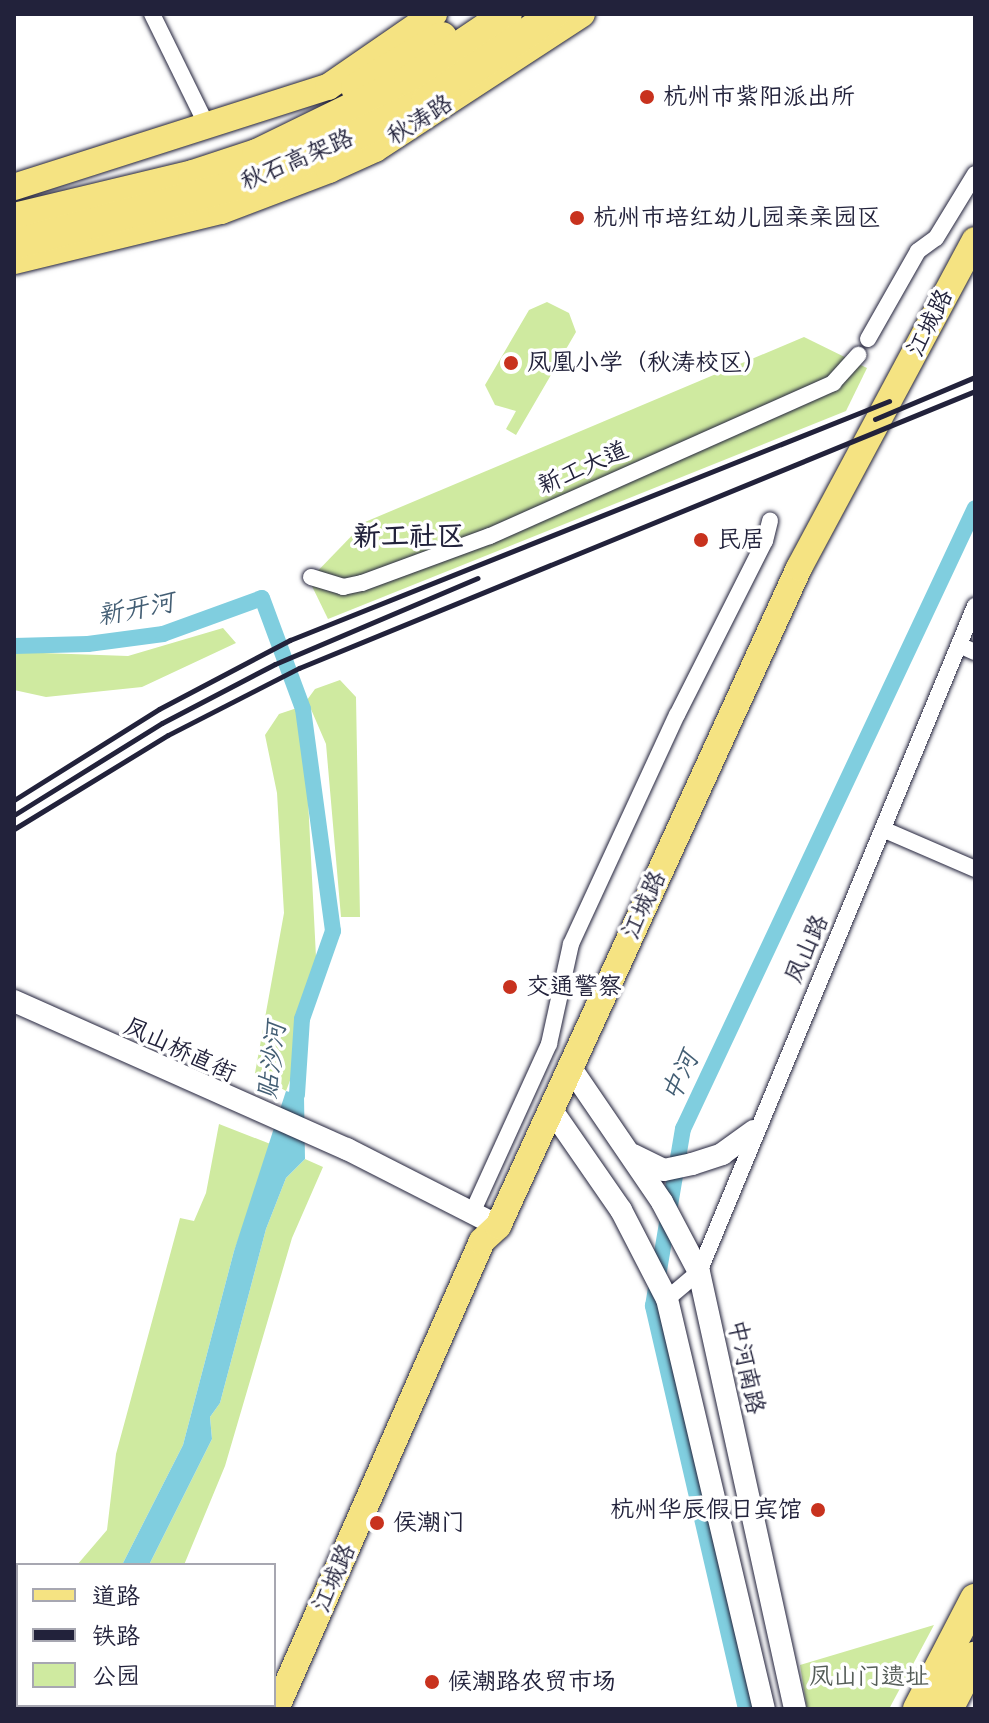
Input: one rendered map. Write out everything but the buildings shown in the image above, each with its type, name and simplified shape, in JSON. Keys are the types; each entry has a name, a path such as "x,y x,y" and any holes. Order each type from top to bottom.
{"highway":[{"path":"14,204 202,158 334,101 482,14"},
{"name":"秋石高架路","path":"14,218 193,175 257,154 409,80 507,14"},
{"name":"秋石高架路","path":"14,244 273,175 427,101 554,14"},
{"path":"932,1704 975,1599"},
{"path":"932,1704 975,1630"},
{"path":"932,1704 975,1657"},
{"path":"965,1709 975,1691"}],"main road":[{"path":"14,187 328,87 434,14"},
{"name":"秋涛路","path":"14,261 221,211 329,170 375,149 582,14"},
{"name":"江城路","path":"276,1709 482,1241 498,1226 799,568 975,240"},
{"name":"凤山桥直街","path":"14,1001 313,1136 498,1226"},
{"name":"中河南路","path":"570,1067 662,1202 699,1272 795,1709"},
{"path":"551,1109 621,1210 665,1295 764,1709"},
{"path":"624,1148 645,1164 664,1170 722,1154 754,1131"}],"street":[{"path":"152,14 207,126"},
{"path":"868,339 918,251 936,238 975,174"},
{"name":"新工大道","path":"311,577 343,587 362,583 490,536 833,383 858,355"},
{"path":"472,1213 549,1044 571,944 677,715 765,541 770,521"},
{"name":"凤山路","path":"665,1295 699,1272 754,1131 885,830 975,606"},
{"path":"959,645 975,652"},
{"path":"885,830 975,869"}],"green space":[{"path":"547,302 569,313 576,332 516,435 506,429 516,411 495,405 485,385 529,310"},
{"path":"804,337 867,368 846,411 328,619 309,580 365,522"},
{"path":"223,628 236,643 142,687 46,697 14,690 14,652 128,656"},
{"path":"340,680 356,697 360,917 341,917 326,744 307,700 315,689"},
{"path":"297,708 308,799 316,957 297,1021 294,1070 286,1091 255,1073 284,913 277,793 265,735 279,714"},
{"path":"219,1124 273,1145 234,1251 183,1445 123,1563 79,1563 107,1530 116,1454 180,1218 194,1221 206,1193"},
{"path":"305,1159 323,1167 292,1238 225,1466 185,1563 150,1563 212,1439 210,1417 220,1403 266,1229 286,1178"},
{"path":"14,1581 16,1626 14,1669"},
{"name":"凤山门遗址","path":"934,1625 889,1709 807,1709 800,1665"}],"water":[{"path":"286,1091 304,1096 305,1159 286,1178 266,1229 220,1403 210,1417 212,1439 150,1563 123,1563 183,1445 234,1251"},
{"path":"16,1688 16,1707 47,1707 44,1709 14,1709"}],"waterway":[{"name":"中河","path":"746,1709 653,1306 683,1129 975,508"},
{"name":"贴沙河","path":"14,646 88,644 163,634 262,598 303,709 333,931 302,1019 297,1094 290,1115"}],"railway":[{"path":"875,419 975,377"},
{"path":"14,829 168,735 299,668 975,391"},
{"path":"14,800 159,709 290,640 889,401"},
{"path":"14,815 162,723 275,664 478,578"}],"place":[{"name":"杭州市紫阳派出所","path":"647,97"},
{"name":"杭州市培红幼儿园亲亲园区","path":"577,218"},
{"name":"凤凰小学（秋涛校区）","path":"511,363"},
{"name":"民居","path":"701,540"},
{"name":"交通警察","path":"510,987"},
{"name":"杭州华辰假日宾馆","path":"818,1510"},
{"name":"侯潮门","path":"377,1523"},
{"name":"候潮路农贸市场","path":"432,1682"}],"district":[{"name":"新工社区","path":"409,536"}],"water label":[{"name":"新开河","path":"136,610"}]}
